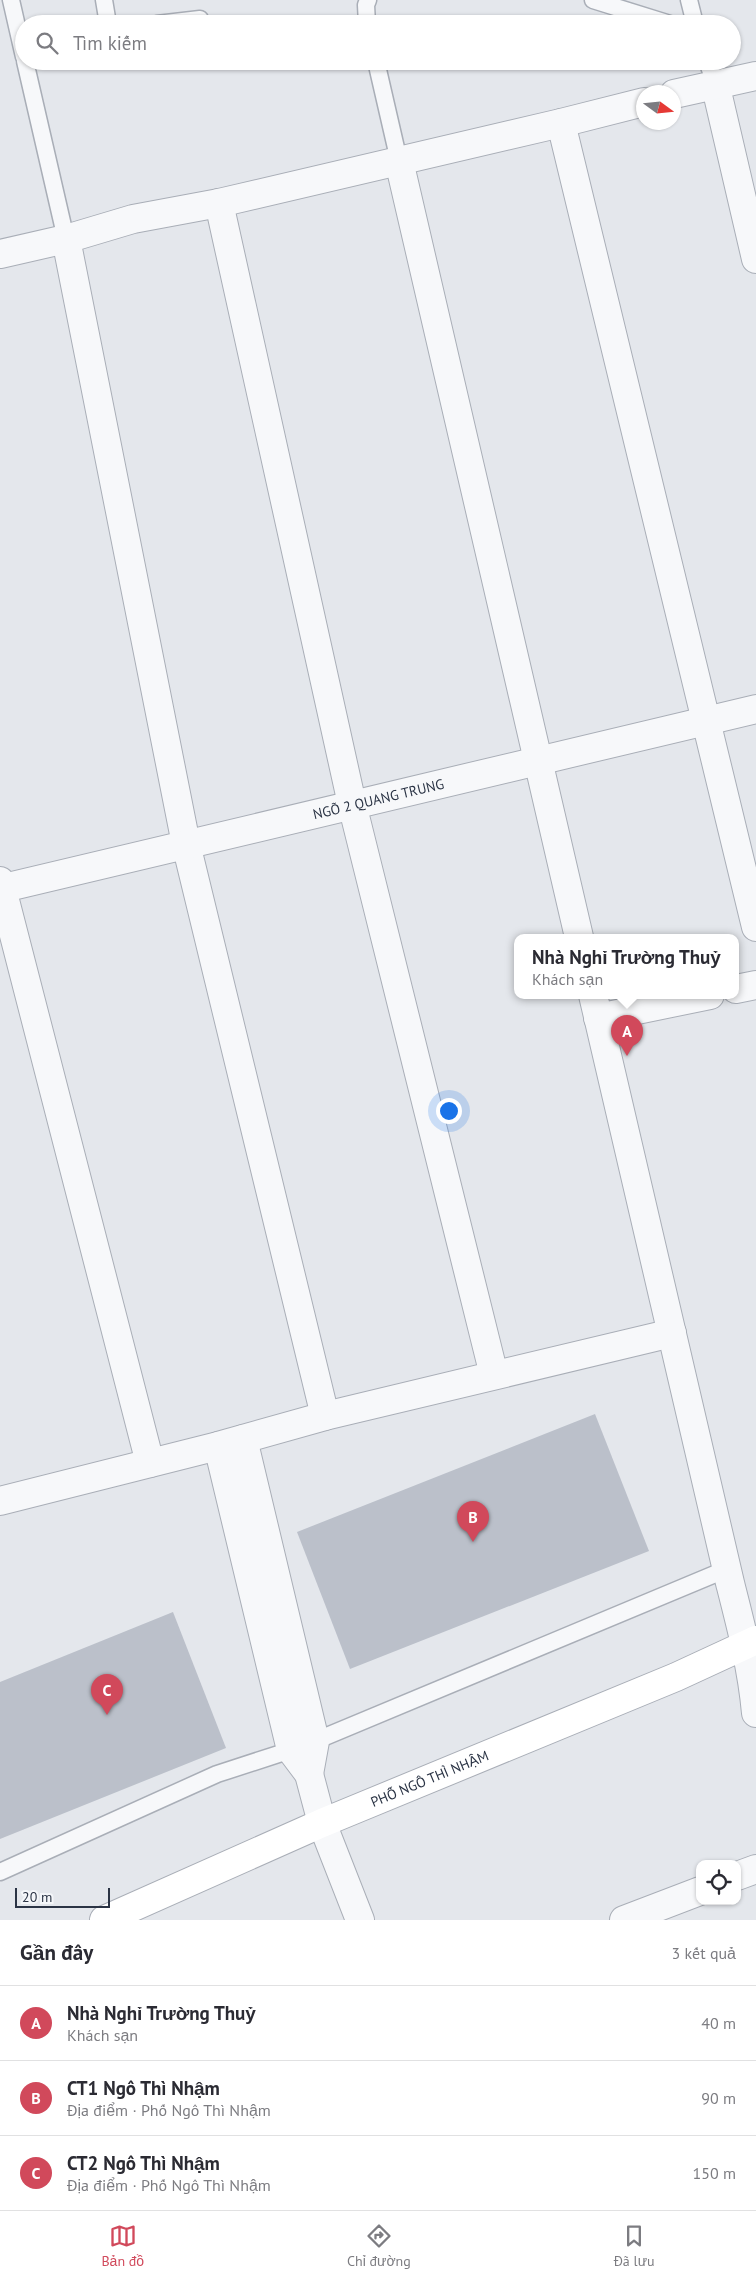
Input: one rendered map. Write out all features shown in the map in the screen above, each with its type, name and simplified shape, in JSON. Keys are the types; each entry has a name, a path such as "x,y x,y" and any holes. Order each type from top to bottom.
{"main road":[{"name":"PHỐ NGÔ THÌ NHẬM","path":"104,1920 322,1823 676,1677 751,1642"}],"street":[{"path":"681,90 711,72 756,76"},
{"path":"711,72 756,259"},
{"path":"0,254 66,239 133,219 219,203 636,104"},
{"path":"562,123 756,927"},
{"path":"399,161 579,934"},
{"path":"219,203 352,804 494,1375"},
{"path":"66,239 186,844 325,1416"},
{"name":"NGÕ 2 QUANG TRUNG","path":"1,886 186,844 756,708"},
{"path":"1,886 150,1464"},
{"path":"739,988 756,985"},
{"path":"669,999 596,1006 727,1569 751,1642 756,1713"},
{"path":"0,1501 231,1443 325,1416 672,1333"},
{"path":"231,1443 322,1823 360,1920"},
{"path":"741,1875 756,1869"},
{"path":"624,1920 696,1893"}],"lane":[{"path":"11,0 15,18"},
{"path":"104,0 106,15"},
{"path":"367,15 366,5 368,0"},
{"path":"593,0 641,15"},
{"path":"690,0 692,15"},
{"path":"27,70 66,239"},
{"path":"378,70 399,161"},
{"path":"0,1872 217,1774 303,1745 727,1569"}],"building":[{"path":"595,1414 649,1551 350,1669 297,1532"},
{"path":"173,1612 226,1748 0,1839 0,1682"}],"place":[{"name":"Nhà Nghỉ Trường Thuỷ","path":"627,1056"},
{"name":"CT1 Ngô Thì Nhậm","path":"473,1542"},
{"name":"CT2 Ngô Thì Nhậm","path":"107,1715"}]}
